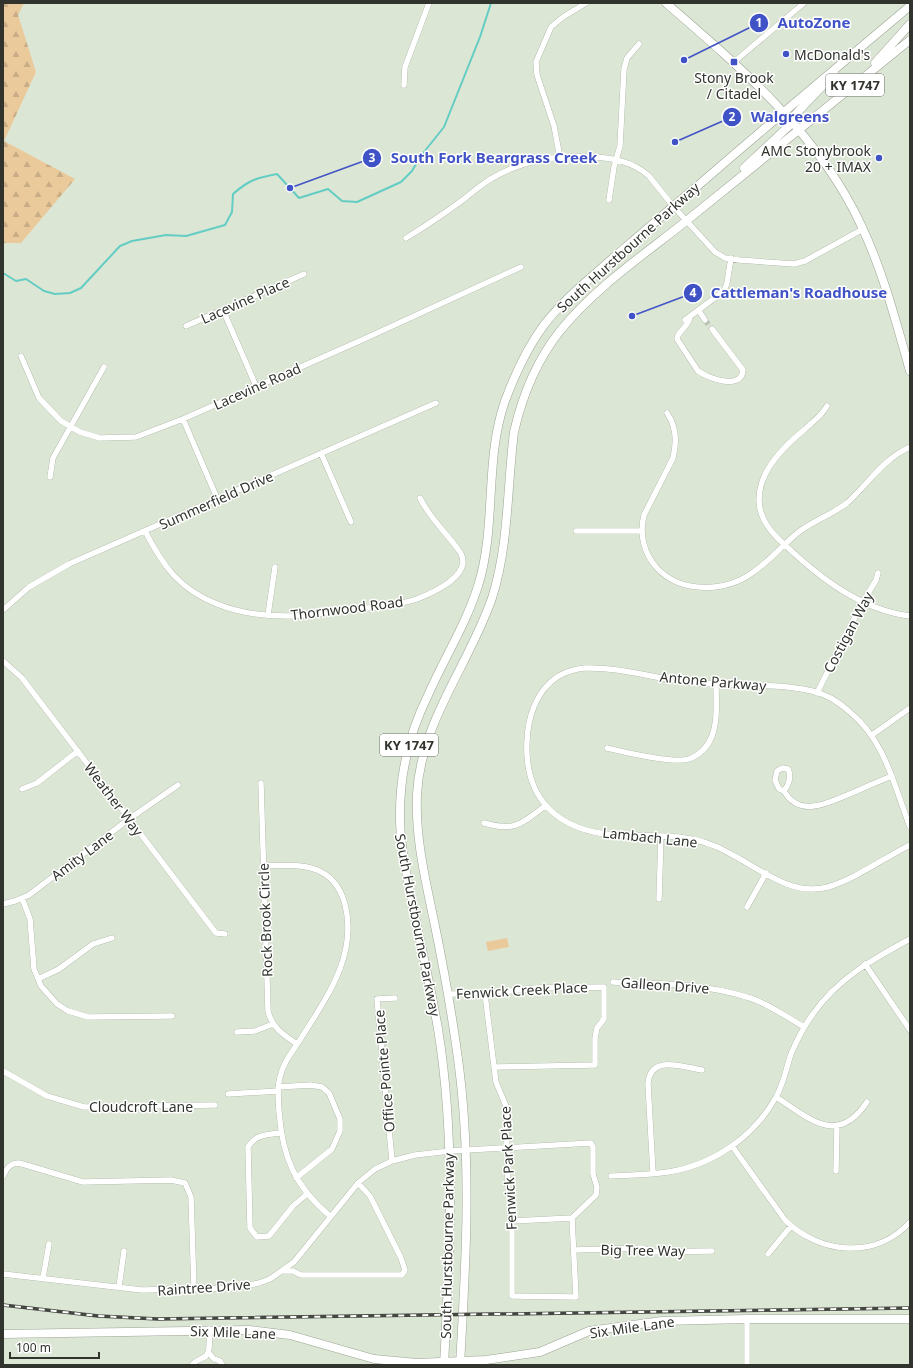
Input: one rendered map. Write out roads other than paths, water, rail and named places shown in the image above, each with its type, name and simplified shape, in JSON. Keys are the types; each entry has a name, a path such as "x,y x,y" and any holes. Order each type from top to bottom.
{"main road":[{"path":"666,3 756,82 799,131 839,185 863,229 882,278 910,372"},
{"name":"South Hurstbourne Parkway","path":"444,1364 450,1238 450,1151 438,1030 402,846 400,804 403,776 411,736 428,694 467,617 479,584 486,555 493,459 498,427 504,404 519,366 545,324 561,305 782,112 910,6"},
{"path":"855,84 910,24"},
{"name":"South Hurstbourne Parkway","path":"460,1363 467,1233 467,1151 463,1096 449,994 420,857 417,829 417,792 422,762 436,717 482,623 500,570 514,432 519,412 536,371 559,332 613,278 799,131 910,40"},
{"path":"721,192 791,122 825,85 845,60"},
{"name":"Six Mile Lane","path":"3,1334 209,1329 249,1330 278,1332 360,1356 393,1362 444,1364 486,1360 540,1352 589,1331 662,1321 747,1319 910,1319"}],"street":[{"path":"404,85 405,67 429,3"},
{"path":"560,158 554,126 537,75 536,62 551,27 563,17 586,3"},
{"path":"734,62 804,3"},
{"path":"609,200 620,146 624,70 627,58 639,44"},
{"path":"406,238 495,176 522,165 560,158 585,157 616,160 639,168 649,176 686,221 715,252 731,258 794,264 805,261 863,229"},
{"path":"712,329 742,370 742,375 739,379 728,382 702,374 698,371 677,339 678,334 689,324 688,318 724,291 727,283 731,258"},
{"name":"Lacevine Road","path":"21,356 39,398 53,414 70,426 93,436 125,439 144,436 464,294 521,267"},
{"name":"Lacevine Place","path":"186,326 304,274"},
{"path":"223,310 256,386"},
{"path":"699,311 705,320"},
{"path":"50,477 51,462 104,367"},
{"name":"Summerfield Drive","path":"3,610 30,587 50,574 217,498 436,403"},
{"path":"827,406 819,417 784,449 768,469 762,481 759,497 761,514 767,526 814,572 863,602 887,612 910,616"},
{"path":"667,413 674,426 675,450 669,465 645,510 642,522 642,531 645,549 658,570 680,583 700,588 724,585 746,577 810,525 845,504 887,461 910,447"},
{"path":"183,419 217,498"},
{"path":"321,453 351,522"},
{"name":"Thornwood Road","path":"145,531 156,553 170,572 181,583 198,595 229,608 268,615 305,615 397,604 416,599 437,589 458,574 463,561 460,551 432,519 420,498"},
{"path":"576,531 642,531"},
{"path":"268,615 275,567"},
{"name":"Costigan Way","path":"818,693 863,602 876,580 878,573"},
{"name":"Weather Way","path":"3,661 22,678 216,933 225,934"},
{"name":"Antone Parkway","path":"545,806 536,792 529,774 526,755 531,717 538,699 545,688 557,677 577,669 592,668 686,682 791,687 818,693 835,701 849,711 872,735 885,759 910,827"},
{"path":"607,748 675,760 688,759 696,755 703,750 712,737 716,684"},
{"path":"872,735 910,708"},
{"path":"22,789 37,783 78,751"},
{"path":"784,791 799,805 808,807 821,806 892,776"},
{"name":"Rock Brook Circle","path":"261,783 268,1011 272,1024"},
{"name":"Amity Lane","path":"3,904 29,895 129,819 178,785"},
{"path":"484,823 498,827 513,827 521,824 545,806"},
{"name":"Lambach Lane","path":"545,806 566,821 588,830 615,835 685,838 707,843 727,851 794,887 813,889 826,887 847,878 910,845"},
{"path":"659,899 661,836"},
{"path":"263,866 302,865 318,870 325,874 337,887 347,911 348,938 340,972 334,985 283,1068 278,1089 280,1133 284,1151 296,1178 307,1194 330,1216"},
{"path":"747,907 766,873"},
{"path":"22,898 30,919 34,969 41,986 52,1000 68,1011 80,1015 96,1017 172,1016"},
{"path":"38,979 59,969 93,944 112,938"},
{"path":"611,1176 668,1172 697,1165 732,1146 758,1123 776,1097 792,1053 804,1027 832,991 865,964 910,939"},
{"path":"865,964 910,1030"},
{"name":"Galleon Drive","path":"614,982 690,984 726,991 748,997 804,1027"},
{"name":"Fenwick Creek Place","path":"449,994 485,994 535,988 604,987 604,1019 597,1028 595,1038 595,1065 494,1067"},
{"name":"Fenwick Park Place","path":"485,994 496,1082 506,1106 508,1188 512,1212 512,1296 576,1297 574,1250"},
{"name":"Office Pointe Place","path":"392,1161 378,999 395,998"},
{"path":"237,1032 255,1031 272,1024 280,1032 297,1044"},
{"path":"653,1173 648,1084 651,1073 658,1066 668,1064 702,1070"},
{"name":"Cloudcroft Lane","path":"3,1071 47,1096 84,1107 214,1105"},
{"path":"228,1094 311,1084 322,1088 329,1093 340,1119 340,1131 332,1148 296,1178"},
{"path":"776,1097 815,1123 822,1125 837,1125 851,1120 861,1111 867,1102"},
{"path":"836,1171 837,1125"},
{"path":"280,1133 257,1137 253,1139 248,1147 251,1232 257,1237 269,1236 293,1206 307,1194"},
{"name":"Raintree Drive","path":"3,1274 148,1290 246,1286 270,1279 284,1271 303,1254 330,1216 358,1183 375,1169 392,1161 414,1155 450,1151 593,1144 593,1174 597,1192 596,1195 572,1218"},
{"path":"732,1146 791,1226 820,1244 832,1247 855,1249 867,1247 889,1239 910,1222"},
{"path":"3,1176 8,1167 13,1163 19,1163 82,1182 171,1180 185,1183 191,1196 194,1288"},
{"path":"284,1271 293,1271 301,1275 402,1275 405,1270 401,1258 370,1196 358,1183"},
{"path":"512,1221 572,1218 574,1250"},
{"path":"768,1254 791,1226"},
{"path":"43,1278 49,1244"},
{"name":"Big Tree Way","path":"574,1250 643,1248 651,1252 712,1251"},
{"path":"119,1287 124,1251"},
{"path":"747,1319 747,1365"},
{"path":"192,1365 198,1359 204,1357 208,1352 209,1329"},
{"path":"208,1352 222,1365"}],"waterway":[{"path":"3,273 16,281 26,279 44,291 55,294 70,293 81,288 120,246 132,241 166,235 186,236 225,225 232,212 233,194 253,180 277,174 299,198 328,189 342,201 357,202 401,182 412,171 420,157 444,127 480,37 491,3"}],"tunnel":[{"path":"705,320 712,329"}],"railway":[{"path":"3,1305 98,1316 158,1319 910,1308"}],"place":[{"name":"McDonald's","path":"786,54"},
{"name":"AutoZone","path":"684,60"},
{"name":"Stony Brook / Citadel","path":"734,62"},
{"name":"Walgreens","path":"675,142"},
{"name":"AMC Stonybrook 20 + IMAX","path":"879,158"},
{"name":"South Fork Beargrass Creek","path":"290,188"},
{"name":"Cattleman's Roadhouse","path":"632,316"}]}
